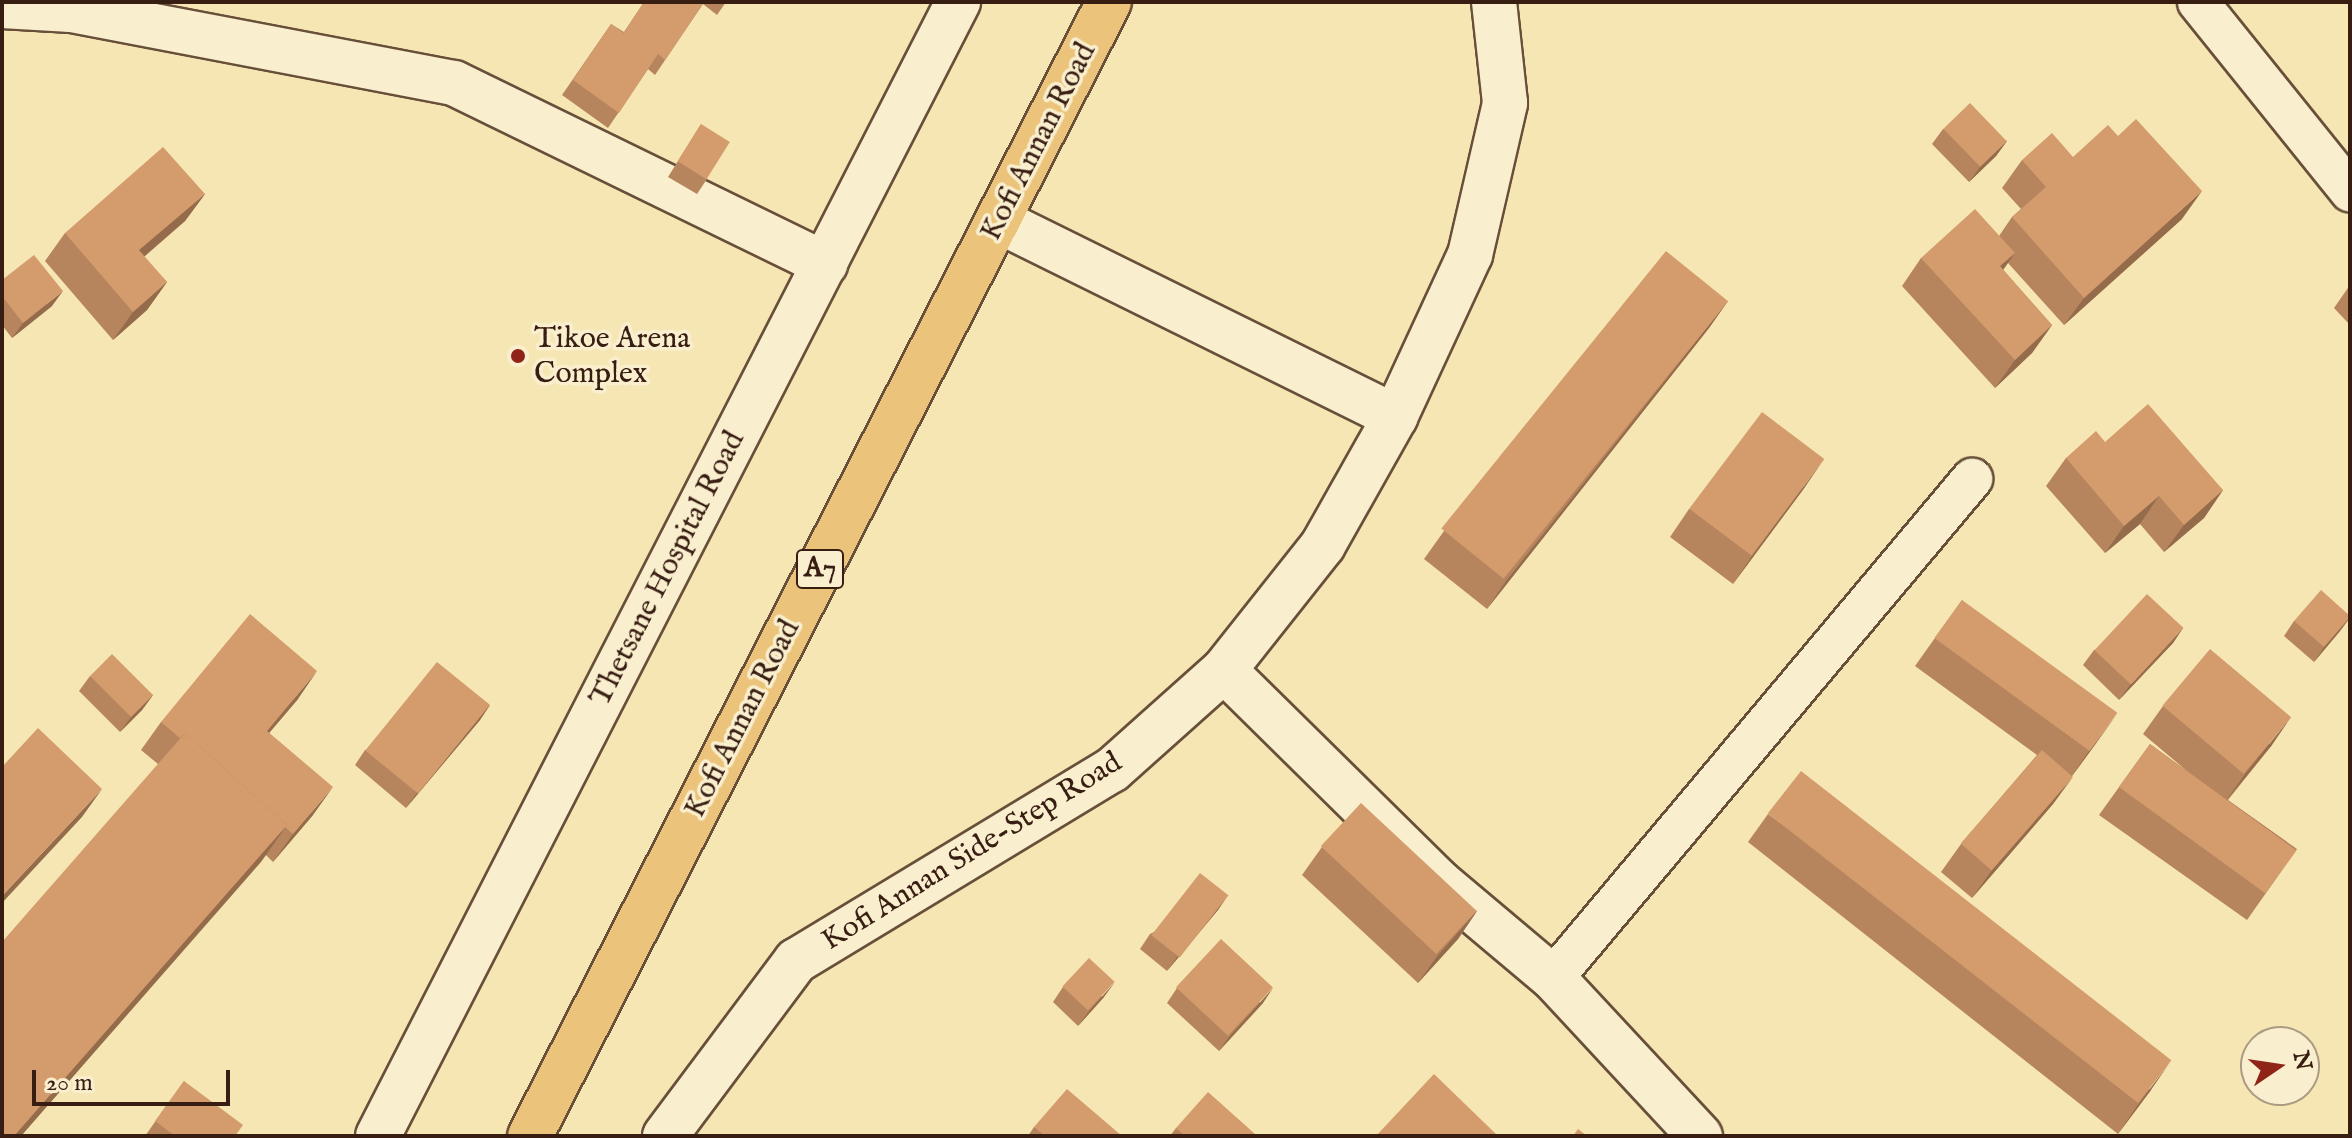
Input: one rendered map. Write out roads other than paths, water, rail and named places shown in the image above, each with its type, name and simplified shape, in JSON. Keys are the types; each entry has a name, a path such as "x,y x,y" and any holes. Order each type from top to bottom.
{"main road":[{"name":"Kofi Annan Road","path":"530,1136 1109,2"}],"street":[{"name":"Thetsane Hospital Road","path":"378,1136 958,2"},
{"name":"Kofi Annan Side-Step Road","path":"671,1133 796,961 1112,770 1224,670 1323,545 1395,417 1470,255 1505,103 1494,2"},
{"path":"2,6 71,10 454,83 825,264"},
{"path":"999,221 1395,417"},
{"path":"1224,670 1439,882 1553,978 1700,1136"}],"lane":[{"path":"2198,2 2350,191"},
{"path":"1553,978 1972,479"}],"place":[{"name":"Tikoe Arena Complex","path":"518,356"}]}
